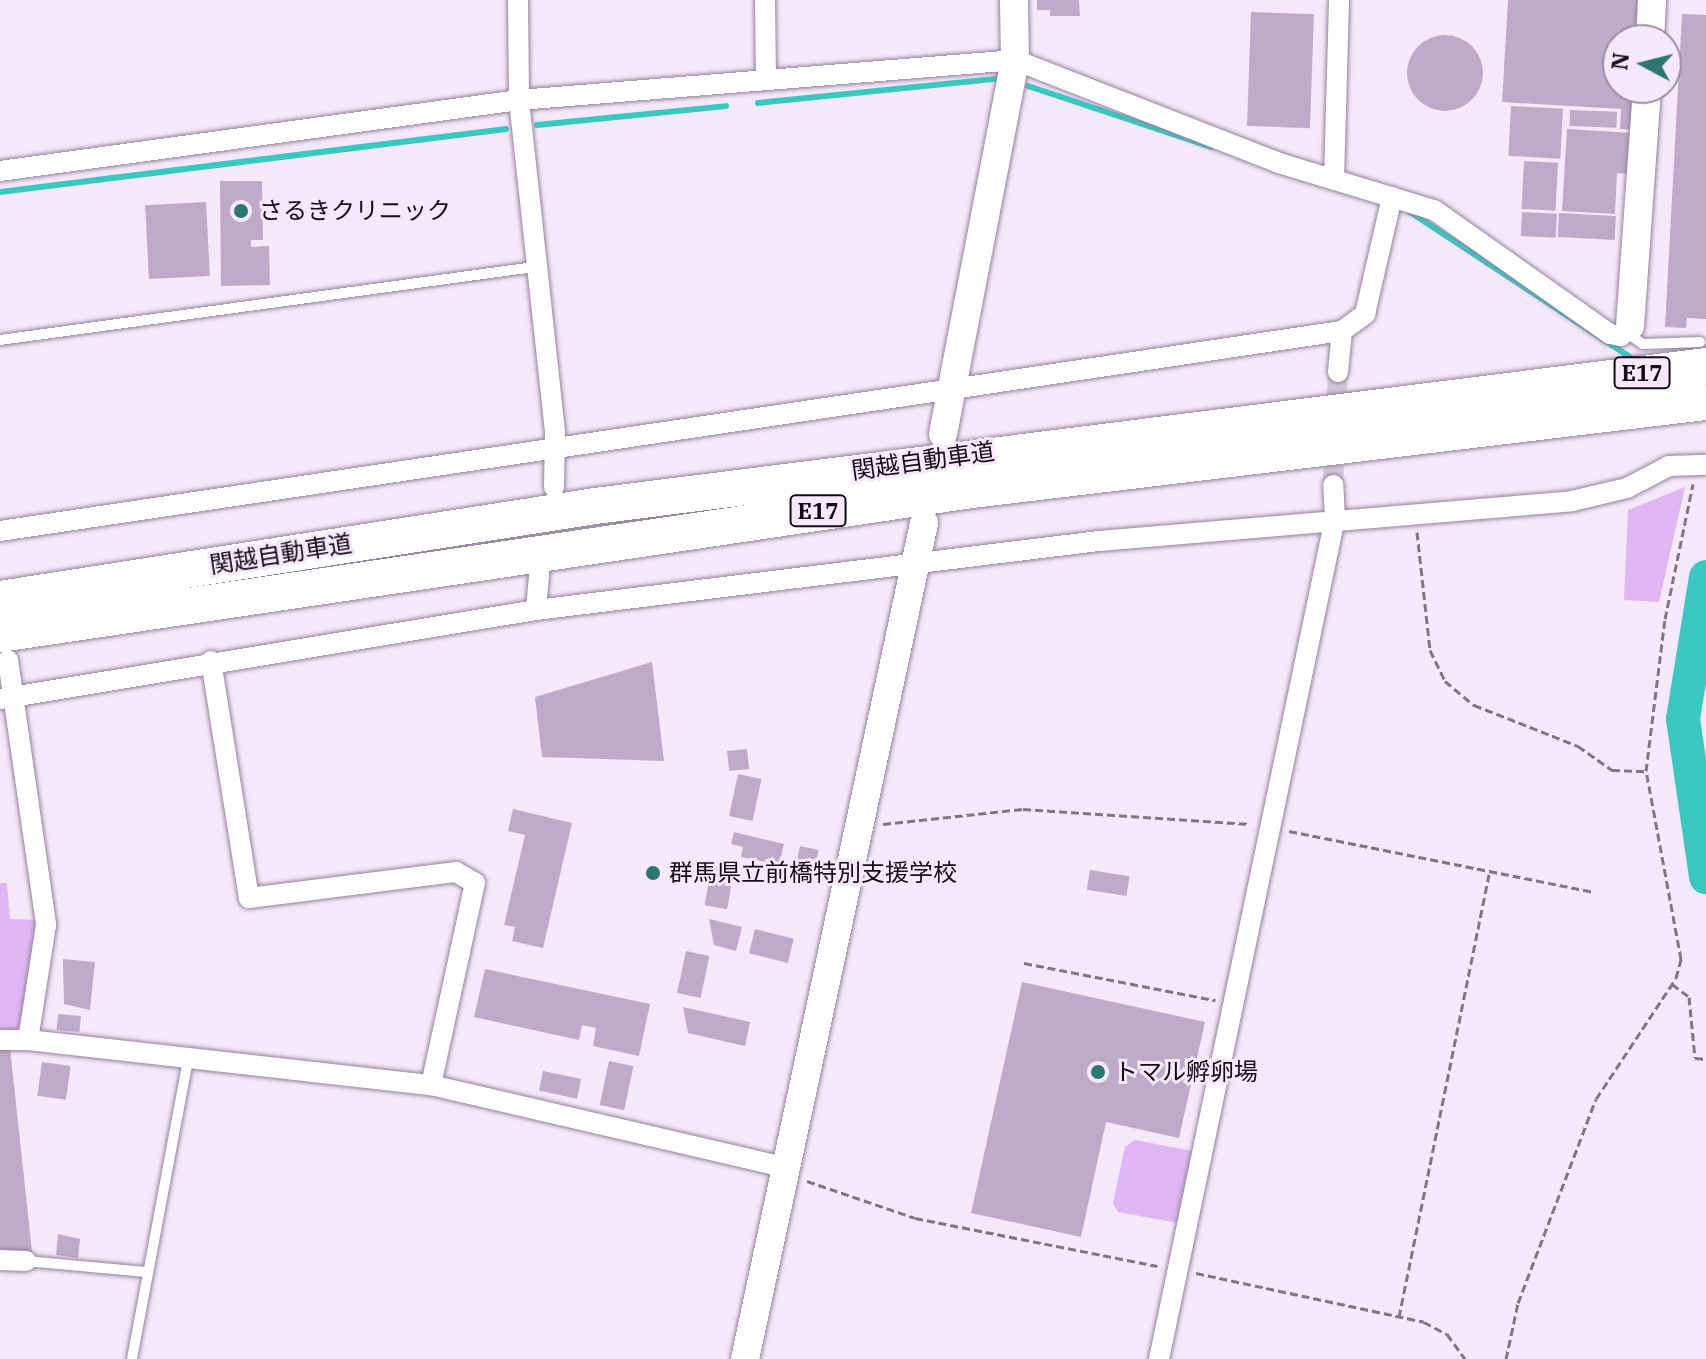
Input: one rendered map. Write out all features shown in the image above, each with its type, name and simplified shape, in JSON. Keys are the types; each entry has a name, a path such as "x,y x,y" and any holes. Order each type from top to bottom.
{"highway":[{"name":"関越自動車道","path":"0,599 626,501 1578,380 1703,354"},
{"name":"関越自動車道","path":"4,647 630,537 1706,402"}],"street":[{"path":"518,0 519,100 534,267 556,444 554,487"},
{"path":"765,0 766,78"},
{"path":"943,434 1015,60 1014,0"},
{"path":"1334,180 1339,0"},
{"path":"1651,24 1652,0"},
{"path":"0,171 519,100 1015,60 1334,180 1434,210 1610,334 1628,330 1646,104"},
{"path":"0,531 556,444 953,390 1342,331 1365,314 1392,197"},
{"path":"1338,372 1342,331"},
{"path":"7,698 211,661 536,610 916,563 1335,518 1415,516 1599,496 1669,466 1701,465"},
{"path":"1159,1359 1267,826 1335,518 1333,485"},
{"path":"745,1359 924,523"},
{"path":"536,610 539,573"},
{"path":"4,647 7,698 46,925 28,1040"},
{"path":"211,661 249,898 456,872 475,883 431,1085"},
{"path":"0,1040 28,1040 431,1085 784,1167"},
{"path":"0,1260 26,1261"}],"lane":[{"path":"0,340 534,267"},
{"path":"1628,330 1643,344 1703,354"},
{"path":"132,1359 145,1272 188,1059"},
{"path":"26,1261 145,1272"}],"path":[{"path":"1506,1359 1518,1303 1596,1099 1672,984 1682,938 1646,771 1701,465"},
{"path":"1415,516 1430,650 1445,681 1474,705 1578,746 1612,770 1646,771"},
{"path":"859,826 1023,809 1267,826 1489,874 1594,892"},
{"path":"1399,1317 1489,874"},
{"path":"1024,963 1231,1003"},
{"path":"1672,984 1692,1005 1698,1060 1706,1059"},
{"path":"784,1167 915,1218 1399,1317 1447,1334 1465,1359"}],"shaded area":[{"path":"1685,487 1659,602 1624,600 1628,510"},
{"path":"0,883 7,883 10,919 42,920 25,1034 0,1033"},
{"path":"1135,1140 1192,1151 1178,1223 1118,1212 1113,1203 1125,1147"}],"building":[{"path":"1037,0 1079,0 1080,16 1050,16 1050,10 1037,10"},
{"path":"1508,0 1642,0 1640,24 1602,24 1602,104 1635,104 1634,130 1620,129 1621,109 1502,102"},
{"path":"1251,12 1314,14 1310,128 1247,126"},
{"path":"1682,14 1706,15 1706,319 1687,318 1686,328 1665,327 1677,104 1682,104"},
{"path":"1445,35 1459,38 1472,46 1480,59 1483,73 1480,87 1472,100 1459,108 1445,111 1431,108 1418,100 1410,87 1407,73 1410,59 1418,46 1431,38"},
{"path":"1511,106 1563,109 1560,159 1508,156"},
{"path":"1570,110 1617,112 1616,128 1569,126"},
{"path":"1567,129 1633,133 1631,174 1617,173 1615,214 1562,211"},
{"path":"1524,161 1558,163 1555,211 1521,209"},
{"name":"さるきクリニック","path":"220,181 262,181 263,240 251,240 251,247 269,246 270,285 221,286"},
{"path":"206,202 210,276 149,279 145,205"},
{"path":"1522,212 1557,214 1556,238 1521,236"},
{"path":"1559,213 1616,216 1615,240 1558,237"},
{"path":"652,662 664,761 542,757 535,697"},
{"path":"747,749 749,769 729,771 727,751"},
{"path":"738,774 761,779 753,821 729,816"},
{"path":"513,809 572,823 543,948 512,941 515,927 504,925 525,835 508,831"},
{"path":"734,832 784,844 779,865 741,857 743,847 731,844"},
{"path":"800,846 819,850 813,874 795,870"},
{"path":"712,863 735,867 727,909 705,905"},
{"path":"1090,870 1130,876 1126,896 1087,890"},
{"path":"709,919 742,927 736,951 714,945"},
{"path":"755,929 794,939 788,963 749,953"},
{"path":"686,951 709,956 701,998 677,993"},
{"path":"63,959 95,962 90,1010 64,1004"},
{"path":"485,969 650,1004 639,1056 593,1046 596,1028 582,1025 579,1040 474,1017"},
{"name":"トマル孵卵場","path":"1022,982 1205,1022 1179,1138 1106,1122 1081,1237 971,1213"},
{"path":"683,1007 750,1022 745,1046 688,1033"},
{"path":"58,1014 81,1016 80,1032 57,1030"},
{"path":"0,1047 10,1048 32,1252 0,1250"},
{"path":"609,1061 633,1066 624,1110 600,1105"},
{"path":"42,1062 71,1066 66,1100 37,1096"},
{"path":"543,1071 581,1079 577,1099 539,1091"},
{"path":"58,1234 80,1239 78,1258 56,1255"}],"waterway":[{"path":"758,103 1003,78"},
{"path":"1028,86 1211,147"},
{"path":"537,125 726,106"},
{"path":"0,192 506,129"},
{"path":"1410,212 1633,359"},
{"path":"1706,577 1683,719 1706,877"}],"tunnel":[{"path":"1333,485 1338,372"}],"place":[{"name":"さるきクリニック","path":"241,211"},
{"name":"群馬県立前橋特別支援学校","path":"653,873"},
{"name":"トマル孵卵場","path":"1098,1072"}]}
